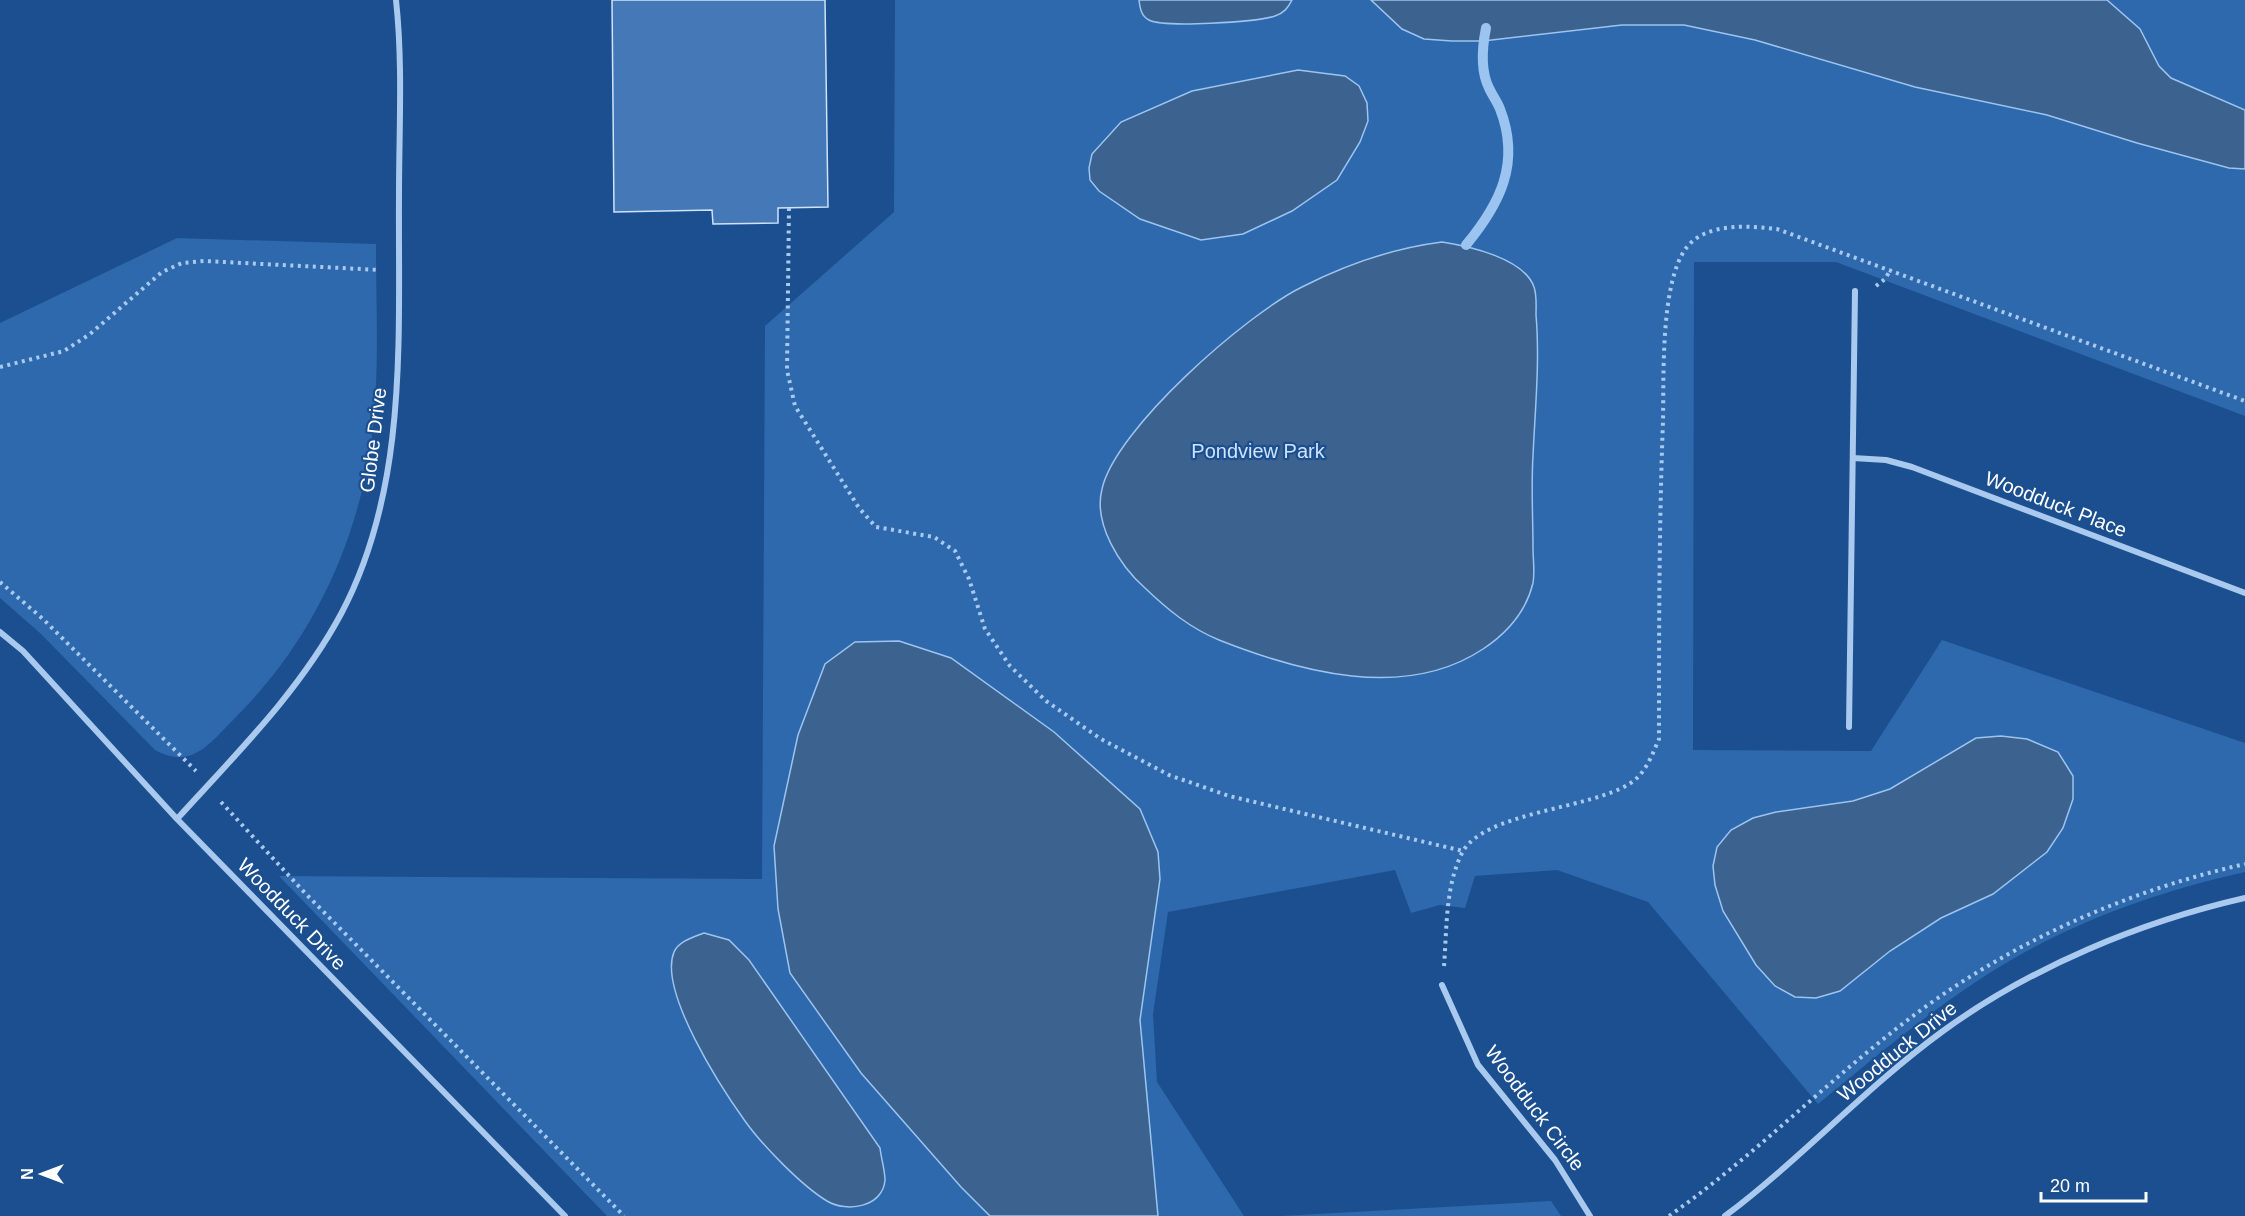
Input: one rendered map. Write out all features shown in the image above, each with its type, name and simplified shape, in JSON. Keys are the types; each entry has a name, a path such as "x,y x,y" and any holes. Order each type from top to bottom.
{"street":[{"name":"Globe Drive","path":"177,819 273,715 310,665 342,613 368,549 385,495 393,447 397,388 399,71 396,0"},
{"path":"1849,727 1855,291"},
{"name":"Woodduck Place","path":"1853,458 1886,460 1912,467 2245,593"},
{"name":"Woodduck Drive","path":"0,633 23,651 177,819 565,1216"},
{"name":"Woodduck Drive","path":"1725,1216 1943,1030 2013,987 2080,954 2155,924 2245,898"},
{"name":"Woodduck Circle","path":"1442,985 1478,1065 1556,1160 1590,1216"}],"path":[{"path":"789,208 787,370 795,406 859,508 876,528 934,537 955,551 969,579 985,629 1010,666 1046,701 1101,739 1169,775 1229,796 1463,851"},
{"path":"1442,985 1449,905 1453,880 1463,851 1481,833 1506,823 1605,795 1631,783 1649,763 1659,739 1658,551 1666,340 1673,277 1687,247 1701,237 1745,225 1777,229 2245,401"},
{"path":"0,367 64,351 90,334 162,272 182,263 204,261 373,270"},
{"path":"0,582 43,619 178,754"},
{"path":"228,811 305,893 624,1216"}],"green space":[{"name":"Pondview Park","path":"895,0 2245,0 2245,416 1836,262 1694,262 1693,750 1871,751 1942,640 2245,743 2245,872 2184,887 2125,907 2095,918 2038,945 1985,976 1936,1010 1818,1104 1648,902 1557,870 1475,876 1465,908 1440,905 1411,913 1395,870 1168,912 1153,1014 1157,1082 1244,1216 607,1216 279,876 762,879 765,326 894,212"},
{"path":"177,238 376,244 377,319 374,419 364,483 341,557 325,593 285,659 261,690 208,745 190,756 179,757 155,750 40,633 0,598 0,323"},
{"path":"1551,1201 1561,1216 1281,1216"}],"shaded area":[{"path":"1139,0 1292,0 1281,13 1265,18 1172,24 1146,18 1140,9"},
{"path":"1371,0 2107,0 2140,29 2159,66 2171,78 2245,110 2245,169 2229,168 2137,143 2047,115 1915,87 1755,40 1684,25 1622,25 1483,41 1424,39 1402,29"},
{"path":"1298,70 1345,76 1359,86 1367,103 1368,121 1360,142 1337,180 1292,211 1243,234 1201,240 1140,219 1099,191 1090,180 1089,168 1092,154 1121,122 1192,91"},
{"path":"1442,242 1480,250 1507,261 1528,277 1535,290 1538,350 1532,479 1534,574 1530,594 1514,621 1492,643 1453,665 1420,674 1387,677 1352,676 1318,671 1283,662 1219,640 1180,618 1162,604 1126,568 1111,543 1101,516 1102,489 1112,464 1131,436 1156,406 1186,376 1218,347 1278,301 1318,279 1353,265 1406,248"},
{"path":"899,641 951,658 1054,732 1140,809 1158,852 1160,879 1140,1020 1158,1216 990,1216 961,1187 861,1073 790,973 778,909 774,846 798,735 825,664 855,642"},
{"path":"2001,736 2027,739 2058,752 2073,776 2073,799 2063,828 2047,852 1993,894 1941,918 1890,951 1840,991 1816,998 1795,997 1775,986 1756,965 1723,911 1715,885 1713,866 1717,847 1731,830 1753,818 1776,812 1853,801 1890,789 1976,738"},
{"path":"704,933 729,940 749,960 880,1148 885,1180 883,1189 871,1202 854,1207 844,1207 835,1205 817,1194 761,1142 722,1087 683,1014 675,990 672,969 676,948 687,940"}],"building":[{"path":"612,0 825,0 828,207 778,208 778,223 713,224 712,210 614,212"}],"waterway":[{"path":"1466,245 1489,214 1504,182 1507,165 1506,129 1500,109 1484,74 1483,51 1486,28"}]}
